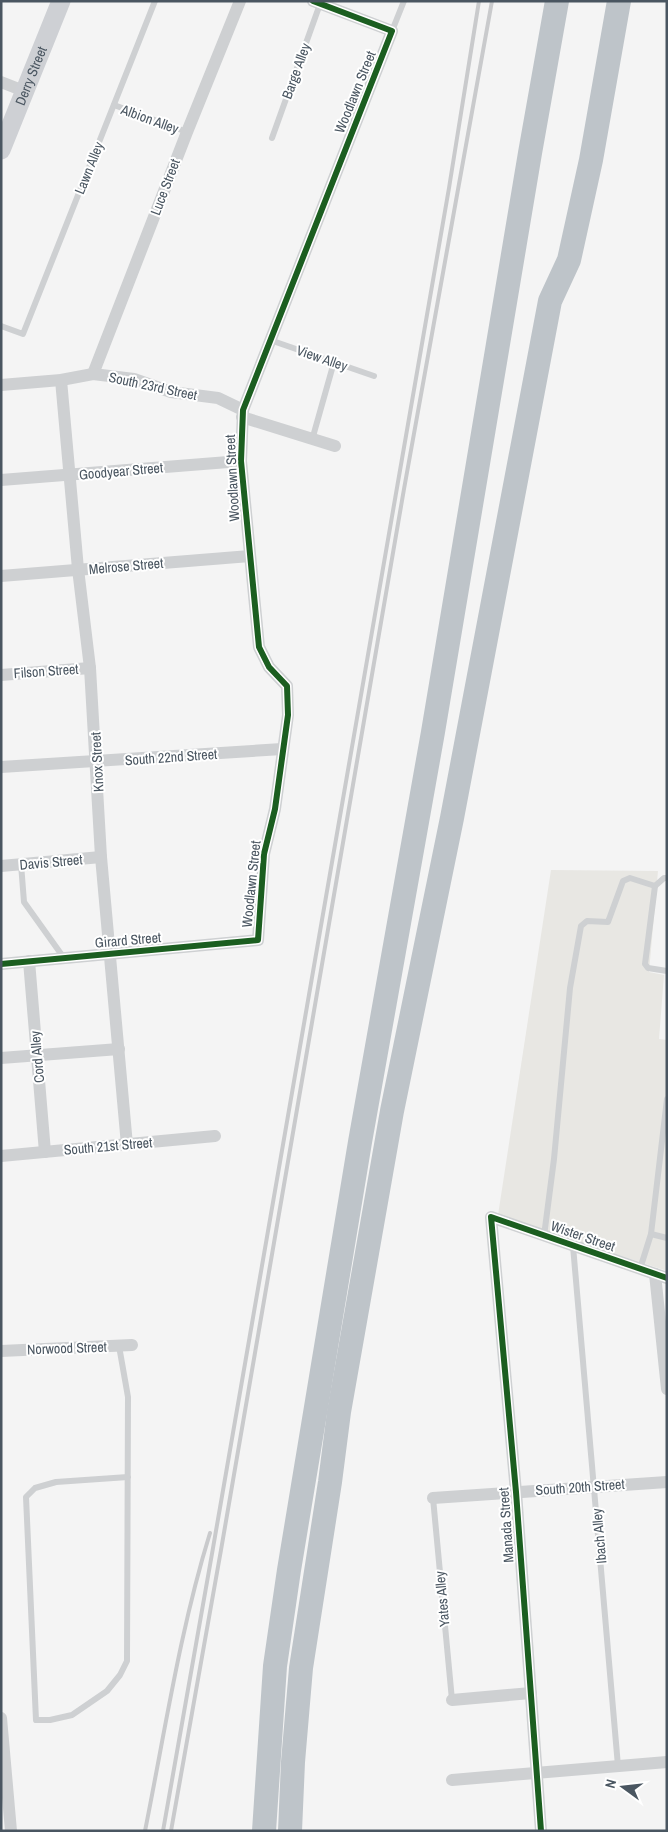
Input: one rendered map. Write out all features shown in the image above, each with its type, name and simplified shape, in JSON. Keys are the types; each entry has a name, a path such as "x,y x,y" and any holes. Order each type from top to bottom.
{"highway":[{"path":"264,1831 275,1666 291,1560 360,1142 431,742 557,1"},
{"path":"290,1831 293,1762 301,1668 339,1412 389,1130 452,818 550,301 570,260 591,160 618,1"}],"main road":[{"name":"Derry Street","path":"1,150 61,1"}],"street":[{"name":"Luce Street","path":"93,374 240,1"},
{"path":"316,3 392,31"},
{"name":"Woodlawn Street","path":"258,940 264,854 275,809 288,715 287,686 269,667 259,647 241,461 242,413 392,31"},
{"path":"1,82 24,91"},
{"name":"South 23rd Street","path":"1,385 61,380 93,374 134,379 171,392 218,398 242,413 312,440 335,446"},
{"name":"Knox Street","path":"61,380 78,570 90,668 97,762 101,857 127,1145"},
{"name":"Goodyear Street","path":"1,480 241,461"},
{"name":"Melrose Street","path":"1,576 250,556"},
{"name":"Filson Street","path":"1,675 90,668"},
{"name":"South 22nd Street","path":"1,767 282,749"},
{"name":"Davis Street","path":"1,866 101,857"},
{"name":"Girard Street","path":"1,964 258,940"},
{"name":"Cord Alley","path":"29,961 45,1152"},
{"path":"1,1058 119,1049"},
{"name":"South 21st Street","path":"1,1156 215,1136"},
{"name":"Wister Street","path":"491,1217 661,1276"},
{"name":"Manada Street","path":"491,1217 516,1492 541,1831"},
{"path":"661,1276 667,1389"},
{"name":"Norwood Street","path":"1,1351 125,1346"},
{"name":"South 20th Street","path":"433,1498 667,1482"},
{"path":"452,1700 530,1693"},
{"path":"1,1718 8,1829"},
{"path":"452,1780 667,1762"}],"lane":[{"name":"Lawn Alley","path":"1,326 24,334 155,1"},
{"path":"392,31 404,1"},
{"name":"Barge Alley","path":"272,138 316,3"},
{"name":"Albion Alley","path":"114,106 187,132"},
{"name":"View Alley","path":"270,340 374,376"},
{"path":"312,440 334,362"},
{"path":"21,864 24,902 64,958"},
{"path":"544,1236 554,1159 570,988 581,926 587,921 608,922 622,881 630,878 655,886"},
{"path":"667,878 664,878 655,886 645,964 648,968 667,971"},
{"path":"640,1269 651,1234 667,1099"},
{"path":"651,1234 667,1238"},
{"name":"Ibach Alley","path":"573,1246 618,1766"},
{"path":"125,1346 128,1397 128,1477 127,1661 120,1675 107,1691 72,1715 50,1720 36,1720 26,1497 35,1488 56,1482 128,1477"},
{"name":"Yates Alley","path":"433,1498 452,1700"}],"shaded area":[{"path":"551,870 658,871 649,972 664,975 659,1039 667,1040 667,1271 498,1215"}],"railway":[{"path":"163,1831 449,188 479,1"},
{"path":"171,1831 404,489 492,1"},
{"path":"145,1831 166,1718 190,1606 210,1533"}],"cycle path":[{"path":"1,964 258,940 264,854 275,809 288,715 287,686 269,667 259,647 241,461 243,410 392,31 313,1"},
{"path":"541,1831 516,1492 491,1217 667,1278"}]}
